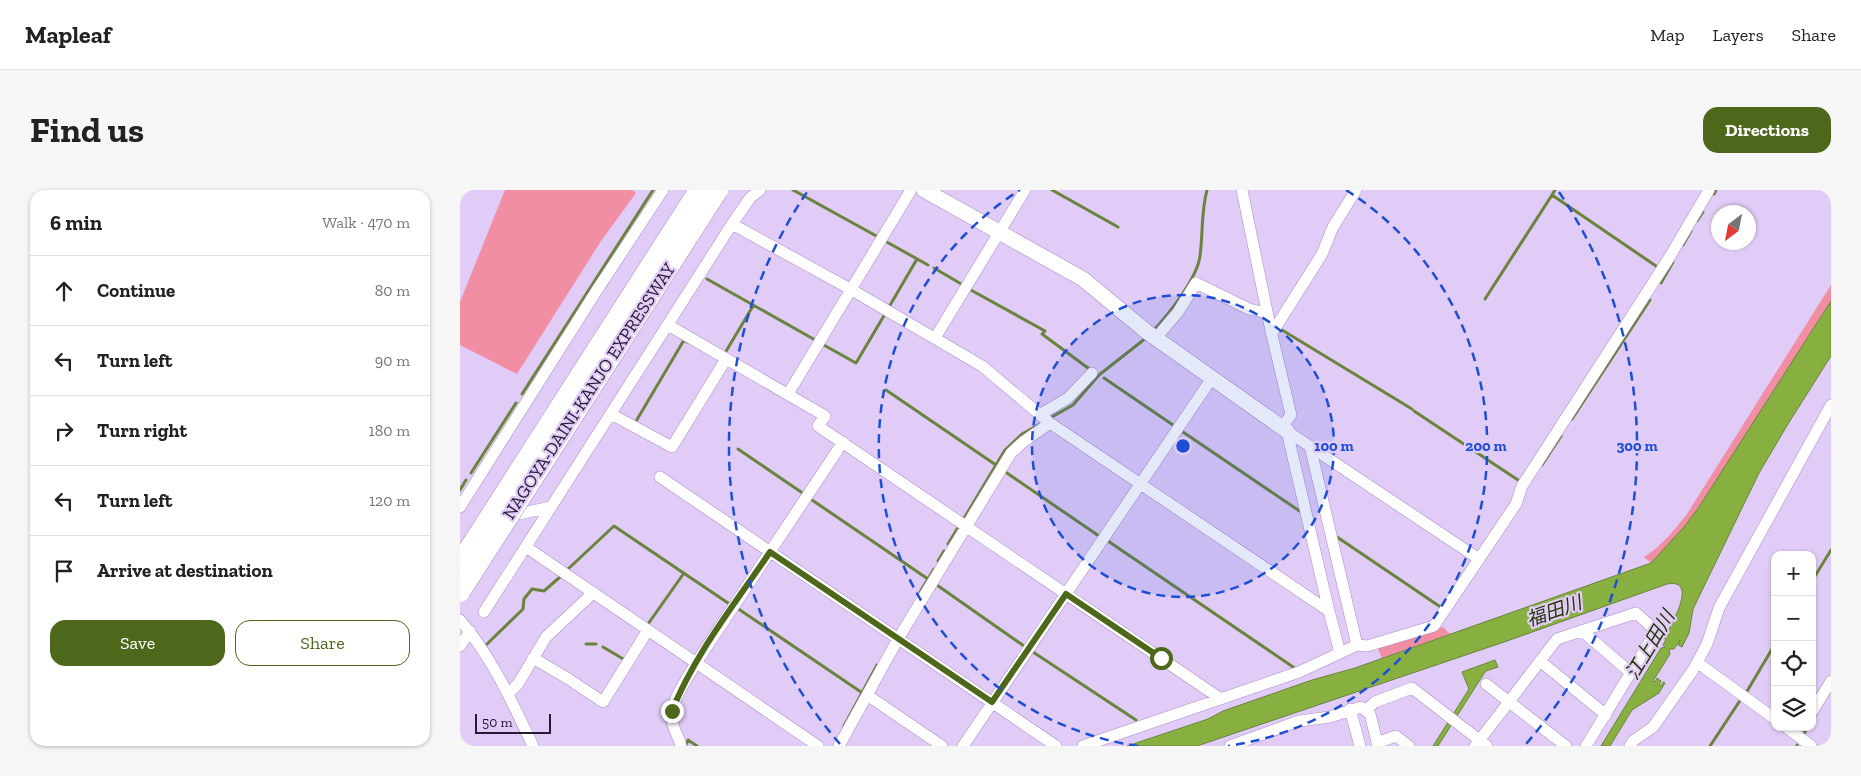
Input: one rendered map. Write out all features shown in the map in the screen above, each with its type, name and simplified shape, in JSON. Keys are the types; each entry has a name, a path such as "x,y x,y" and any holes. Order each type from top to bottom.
{"highway":[{"name":"NAGOYA-DAINI-KANJO EXPRESSWAY","path":"460,563 699,190"},
{"name":"NAGOYA-DAINI-KANJO EXPRESSWAY","path":"460,592 718,190"}],"street":[{"path":"460,507 597,290 663,190"},
{"path":"484,612 732,224 750,198 760,190"},
{"path":"788,394 911,190"},
{"path":"924,190 1083,279 1152,336 1287,431 1479,559"},
{"path":"935,338 1025,190"},
{"path":"1242,190 1267,313 1291,415 1285,423 1340,653"},
{"path":"1271,331 1274,330 1322,254 1333,227 1356,190"},
{"path":"1083,746 1299,672 1357,645 1367,646 1434,626 1516,504 1522,486 1669,258 1709,190"},
{"path":"732,224 852,290 982,366 1045,419 1329,611"},
{"path":"1152,336 1178,312 1196,283 1249,309 1267,313"},
{"path":"668,325 825,416 818,426 1221,699"},
{"path":"611,414 672,447 726,359"},
{"path":"839,746 896,637 963,524 1011,453 1092,373"},
{"path":"963,746 1212,378"},
{"path":"1630,746 1633,741 1653,726 1698,663 1707,644 1719,608 1830,409"},
{"path":"681,746 672,721 672,711 679,693 696,663 844,442"},
{"path":"1310,446 1357,645"},
{"path":"660,476 1056,746"},
{"path":"477,522 551,507"},
{"path":"526,547 818,746"},
{"path":"508,694 518,684 546,637 593,593"},
{"path":"1366,710 1375,702 1412,688 1481,744 1509,702 1557,639 1636,613 1656,630 1586,746"},
{"path":"460,620 479,644 508,694 533,746"},
{"path":"533,658 603,702 648,630"},
{"path":"460,646 470,631"},
{"path":"1582,631 1631,673"},
{"path":"1540,661 1606,715"},
{"path":"1698,663 1771,716"},
{"path":"1816,705 1831,681"},
{"path":"1486,684 1566,746"},
{"path":"867,695 942,746"},
{"path":"1232,746 1299,721 1330,717 1361,707 1370,714 1377,744 1396,736 1409,746"},
{"path":"1350,709 1360,746"},
{"path":"1801,732 1811,746"}],"shaded area":[{"path":"505,190 632,190 636,193 601,241 517,374 460,345 460,302"},
{"path":"1831,285 1831,301 1699,507 1684,527 1651,563 1644,557 1662,543 1687,514"},
{"path":"1443,627 1450,634 1382,658 1377,647"}],"water":[{"name":"福田川","path":"1831,301 1831,356 1759,473 1693,609 1689,633 1682,647 1678,645 1680,640 1674,649 1669,649 1670,654 1653,681 1655,682 1657,678 1661,681 1659,685 1661,686 1663,682 1665,683 1659,693 1632,710 1610,746 1601,746 1661,648 1665,647 1663,645 1666,639 1664,638 1680,605 1682,596 1681,588 1677,584 1667,584 1507,641 1197,746 1127,746 1208,719 1223,711 1312,680 1355,668 1651,563 1684,527 1699,507"},
{"path":"1495,660 1498,667 1486,671 1438,746 1433,746 1469,689 1462,672"}],"waterway":[{"path":"522,394 653,190"},
{"path":"793,190 880,238"},
{"path":"1052,190 1118,227"},
{"path":"1152,332 1188,286 1198,265 1207,190"},
{"path":"1555,190 1552,195 1656,266"},
{"path":"1714,194 1716,190"},
{"path":"1485,299 1552,195"},
{"path":"1697,221 1703,212"},
{"path":"1683,245 1691,231"},
{"path":"885,241 928,265"},
{"path":"889,307 917,259"},
{"path":"1661,283 1673,262"},
{"path":"934,268 963,285"},
{"path":"707,279 817,341"},
{"path":"969,287 969,289 1045,331 1042,334 1092,371"},
{"path":"1572,419 1650,300"},
{"path":"725,353 753,306"},
{"path":"822,344 856,363 885,314"},
{"path":"1282,330 1412,409"},
{"path":"1050,418 1073,405 1099,375 1146,338"},
{"path":"635,423 684,340 687,342"},
{"path":"1104,378 1173,425"},
{"path":"886,390 996,465"},
{"path":"471,473 516,403"},
{"path":"1414,411 1518,480"},
{"path":"963,520 1005,450 1022,434 1040,424"},
{"path":"1183,432 1301,512"},
{"path":"1542,465 1561,436"},
{"path":"738,449 804,494"},
{"path":"1004,471 1099,536"},
{"path":"460,490 466,480"},
{"path":"812,500 928,579"},
{"path":"568,569 614,526 728,603"},
{"path":"948,544 959,526"},
{"path":"1337,537 1442,608"},
{"path":"1108,541 1296,669"},
{"path":"1816,574 1831,550"},
{"path":"938,561 944,551"},
{"path":"920,592 934,569"},
{"path":"648,624 684,573"},
{"path":"485,646 523,609 524,599 532,589 544,591 560,577"},
{"path":"934,583 1024,646"},
{"path":"737,608 861,692"},
{"path":"586,644 596,644"},
{"path":"603,647 625,660"},
{"path":"1746,693 1771,651"},
{"path":"1033,652 1136,720"},
{"path":"844,726 877,665"},
{"path":"1710,746 1741,699"},
{"path":"1803,735 1806,731"},
{"path":"686,745 688,740 697,746"}],"route":[{"path":"672,711 679,693 696,663 770,552 992,702 1066,594 1161,658"}],"water label":[{"name":"江上田川","path":"1650,645"}]}
